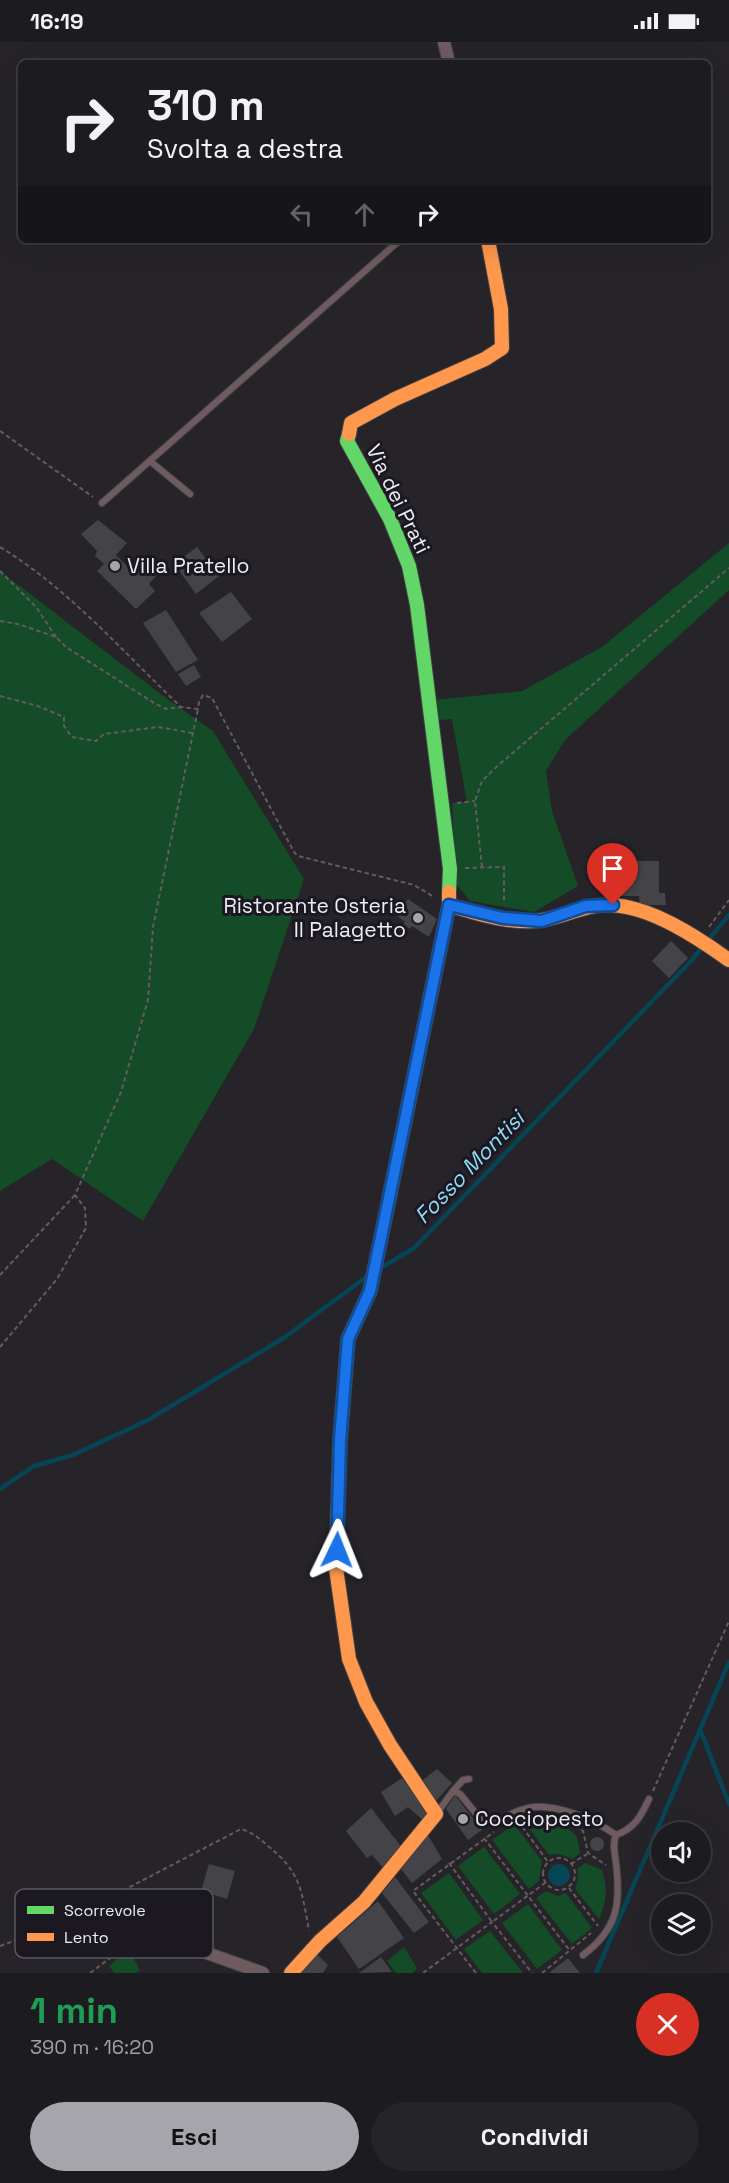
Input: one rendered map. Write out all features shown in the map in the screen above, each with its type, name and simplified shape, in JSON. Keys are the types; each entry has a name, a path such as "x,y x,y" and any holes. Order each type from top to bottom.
{"street":[{"path":"444,42 448,60"},
{"name":"Via dei Prati","path":"436,1814 390,1745 366,1702 350,1659 336,1571 340,1440 348,1339 370,1291 449,905 450,869 417,605 409,566 390,519 347,441 351,423 395,399 485,359 502,348 501,309 489,243"},
{"path":"449,905 503,918 542,921 586,906 613,905 638,911 700,939 729,960"},
{"path":"291,1973 320,1941 364,1902 436,1814"},
{"path":"213,1955 263,1973"}],"lane":[{"path":"102,503 397,243"},
{"path":"150,461 190,494"},
{"path":"436,1814 463,1780 469,1779"},
{"path":"453,1791 460,1794 483,1821 493,1821 530,1808 556,1809 579,1815 616,1835"},
{"path":"583,1954 594,1947 603,1936 618,1906 620,1891 613,1844 616,1835 633,1827 649,1799"}],"path":[{"path":"0,431 102,503"},
{"path":"0,547 31,566 83,611 181,707"},
{"path":"482,867 476,801 482,781 729,568"},
{"path":"0,571 36,607 56,637 66,647 166,709 181,707 198,709"},
{"path":"0,621 56,637"},
{"path":"0,1275 75,1195 121,1092 148,1000 153,927 199,702 203,694 212,698 298,856 414,885 449,905"},
{"path":"0,696 45,708 64,717 64,726 72,738 96,741 104,734 158,727 194,733"},
{"path":"450,869 504,867 503,918"},
{"path":"700,939 729,900"},
{"path":"0,1347 57,1279 86,1228 85,1208 75,1195"},
{"path":"649,1799 729,1621"},
{"path":"517,1820 548,1862"},
{"path":"568,1822 583,1831 588,1853 605,1863 608,1872"},
{"path":"476,1973 413,1891 501,1827"},
{"path":"126,1889 241,1829 250,1831 276,1852 296,1874 304,1902 308,1931 320,1941"},
{"path":"484,1838 570,1951"},
{"path":"571,1864 588,1853"},
{"path":"556,1858 571,1864 575,1876 568,1888 554,1890 545,1883 543,1872 548,1862 556,1858"},
{"path":"449,1863 532,1973"},
{"path":"423,1973 545,1883"},
{"path":"568,1888 598,1926 602,1918"},
{"path":"542,1973 591,1932"},
{"path":"0,1946 15,1940"},
{"path":"90,1973 111,1958"}],"green space":[{"path":"729,543 729,590 565,740 546,771 552,811 578,886 534,912 470,901 456,884 452,803 467,802 452,719 439,720 434,700 522,691 602,647"},
{"path":"0,571 166,698 213,731 304,879 254,1029 143,1221 52,1159 0,1191"},
{"path":"547,1822 567,1828 577,1837 580,1853 573,1859 559,1854 549,1855 525,1823"},
{"path":"514,1824 542,1861 539,1881 529,1889 492,1840"},
{"path":"484,1847 520,1894 494,1914 458,1866"},
{"path":"585,1863 602,1870 604,1877 606,1895 599,1919 575,1889 578,1879 577,1869"},
{"path":"449,1873 483,1920 456,1940 421,1893"},
{"path":"546,1891 558,1896 566,1893 592,1928 572,1944 536,1898"},
{"path":"528,1904 562,1950 537,1969 502,1923"},
{"path":"490,1931 523,1973 482,1973 464,1949"},
{"path":"404,1947 417,1968 413,1973 396,1973 387,1961"},
{"path":"119,1958 133,1958 140,1970 136,1973 114,1973 109,1966"}],"water":[{"path":"559,1864 567,1867 570,1875 567,1883 559,1886 551,1883 548,1875 551,1867"}],"building":[{"name":"Villa Pratello","path":"98,520 127,543 116,555 130,569 139,557 157,575 149,584 155,591 136,609 97,571 104,564 95,556 97,551 81,534"},
{"path":"197,547 219,576 196,594 174,564"},
{"path":"231,592 252,619 222,642 199,613"},
{"path":"166,610 198,660 176,672 143,623"},
{"path":"194,665 201,677 186,686 178,674"},
{"path":"618,861 659,861 659,893 665,893 666,905 640,905 639,896 618,896"},
{"path":"408,899 437,919 429,937 412,926 410,929 397,916"},
{"path":"671,941 688,958 669,978 652,961"},
{"path":"437,1769 452,1783 435,1802 418,1784"},
{"path":"402,1778 429,1815 424,1821 408,1807 395,1816 381,1792"},
{"name":"Cocciopesto","path":"455,1795 482,1830 468,1840 446,1809"},
{"path":"371,1808 403,1849 385,1870 372,1855 367,1858 346,1831"},
{"path":"428,1835 442,1859 412,1883 401,1869"},
{"path":"594,1837 600,1837 604,1844 600,1851 594,1851 590,1847 590,1841"},
{"path":"209,1864 235,1871 227,1899 213,1895 213,1889 202,1889"},
{"path":"395,1877 429,1922 414,1933 382,1893"},
{"path":"378,1901 404,1938 359,1969 337,1937"},
{"path":"314,1951 328,1965 323,1973 296,1973"},
{"path":"381,1957 392,1972 359,1973"},
{"path":"568,1958 580,1973 549,1973"}],"waterway":[{"name":"Fosso Montisi","path":"379,1269 414,1248 691,961 729,915"},
{"name":"Fosso Montisi","path":"0,1489 34,1466 73,1455 148,1420 285,1337 369,1275"},
{"path":"596,1973 729,1662"},
{"path":"700,1729 729,1804"}],"traffic: fast":[{"path":"349,434 347,441 390,519 409,566 417,605 450,869 449,892"},
{"path":"336,1568 340,1441 348,1339 370,1291 390,1194"}],"traffic: slow":[{"path":"349,434 351,423 395,399 485,359 502,348 501,309 489,243"},
{"path":"390,1194 449,905 449,892"},
{"path":"449,905 496,918 520,921 543,920 593,906 625,907 672,924 729,960"},
{"path":"291,1973 320,1941 364,1902 436,1814 390,1745 366,1702 349,1659 336,1568"}],"place":[{"name":"Villa Pratello","path":"115,566"},
{"name":"Ristorante Osteria Il Palagetto","path":"418,918"},
{"name":"Cocciopesto","path":"463,1819"}],"route":[{"path":"337,1550 340,1440 348,1339 370,1291 449,905 503,918 542,921 586,906 613,905"}]}
